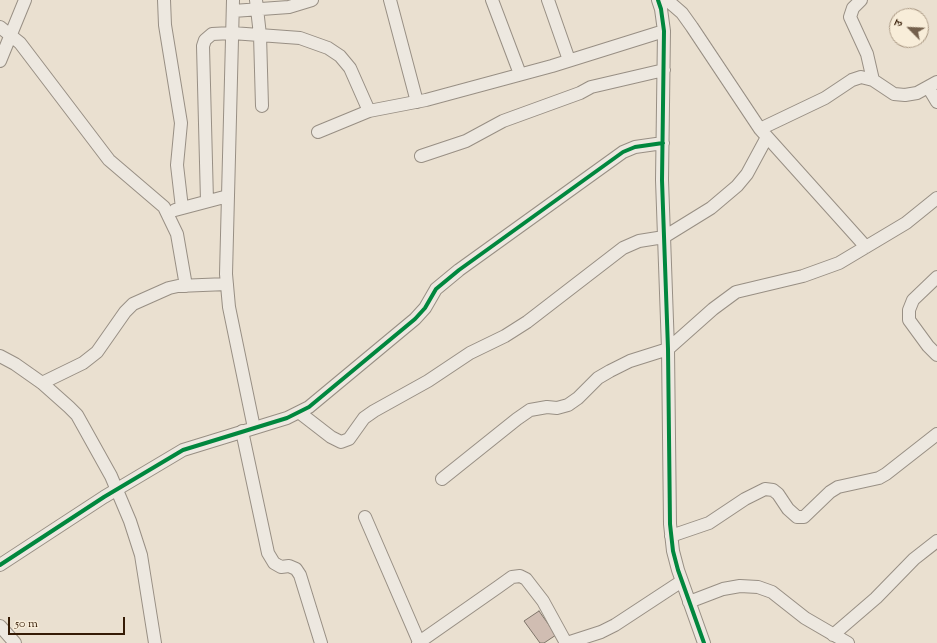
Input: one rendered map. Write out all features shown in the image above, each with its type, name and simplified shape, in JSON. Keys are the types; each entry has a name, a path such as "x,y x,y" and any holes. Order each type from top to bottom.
{"street":[{"path":"0,61 25,0"},
{"path":"164,0 165,25 181,123 177,165 182,208"},
{"path":"312,0 289,8 257,4 233,6 227,284 229,307 268,554 274,563 281,567 289,566 296,569 300,575 320,643"},
{"path":"390,0 417,102"},
{"path":"492,0 520,74"},
{"path":"548,0 569,60"},
{"path":"658,0 661,9 664,31 664,237 668,349 671,536 673,550 682,581 704,643"},
{"path":"667,0 682,13 764,133 866,247"},
{"path":"861,0 853,8 850,17 867,54 873,80"},
{"path":"257,4 260,35 262,106"},
{"path":"0,27 11,34 34,60 109,160 154,198 166,212 177,234 186,286"},
{"path":"318,132 370,111 417,102 520,74 664,31"},
{"path":"206,201 203,46 205,40 212,34 232,32 300,38 315,42 340,56 350,68 370,111"},
{"path":"421,156 466,141 502,121 580,93 591,87 664,70"},
{"path":"300,413 341,442 349,439 364,418 374,411 428,381 470,353 505,336 522,325 623,248 639,240 664,237 711,208 737,186 746,174 764,133 825,98 852,80 861,77 873,80 894,94 905,95 917,93 932,85 937,102"},
{"path":"0,565 116,489 183,450 300,413 322,398 415,319 425,308 436,289 459,270 623,152 635,147 663,142"},
{"path":"166,212 228,196"},
{"path":"442,479 530,410 546,407 557,408 568,405 578,398 598,378 610,371 630,361 668,349 713,309 736,292 824,270 906,223 937,198"},
{"path":"937,277 913,300 909,310 909,320 928,346 937,355"},
{"path":"42,383 83,363 97,352 125,312 133,304 169,288 227,284"},
{"path":"0,356 16,364 42,383 60,397 77,415 111,476 133,528 141,555 155,643"},
{"path":"671,536 710,523 745,498 765,489 772,490 778,494 788,509 797,517 804,517 830,492 838,487 879,478 937,434"},
{"path":"365,517 418,643 512,577 520,576 526,579 543,601 566,643 584,640 615,625 682,581"},
{"path":"832,634 876,598 914,559 937,541"},
{"path":"689,602 723,589 740,586 758,587 772,592 805,618 848,643"},
{"path":"0,626 15,643"}],"building":[{"path":"539,611 556,635 544,643 540,643 524,621"}],"cycle path":[{"path":"658,0 661,9 664,31 662,180 668,349 670,524 673,551 678,570 704,643"},
{"path":"0,565 104,497 183,450 287,418 309,407 415,319 425,308 436,289 459,270 623,152 635,147 663,143"}]}
